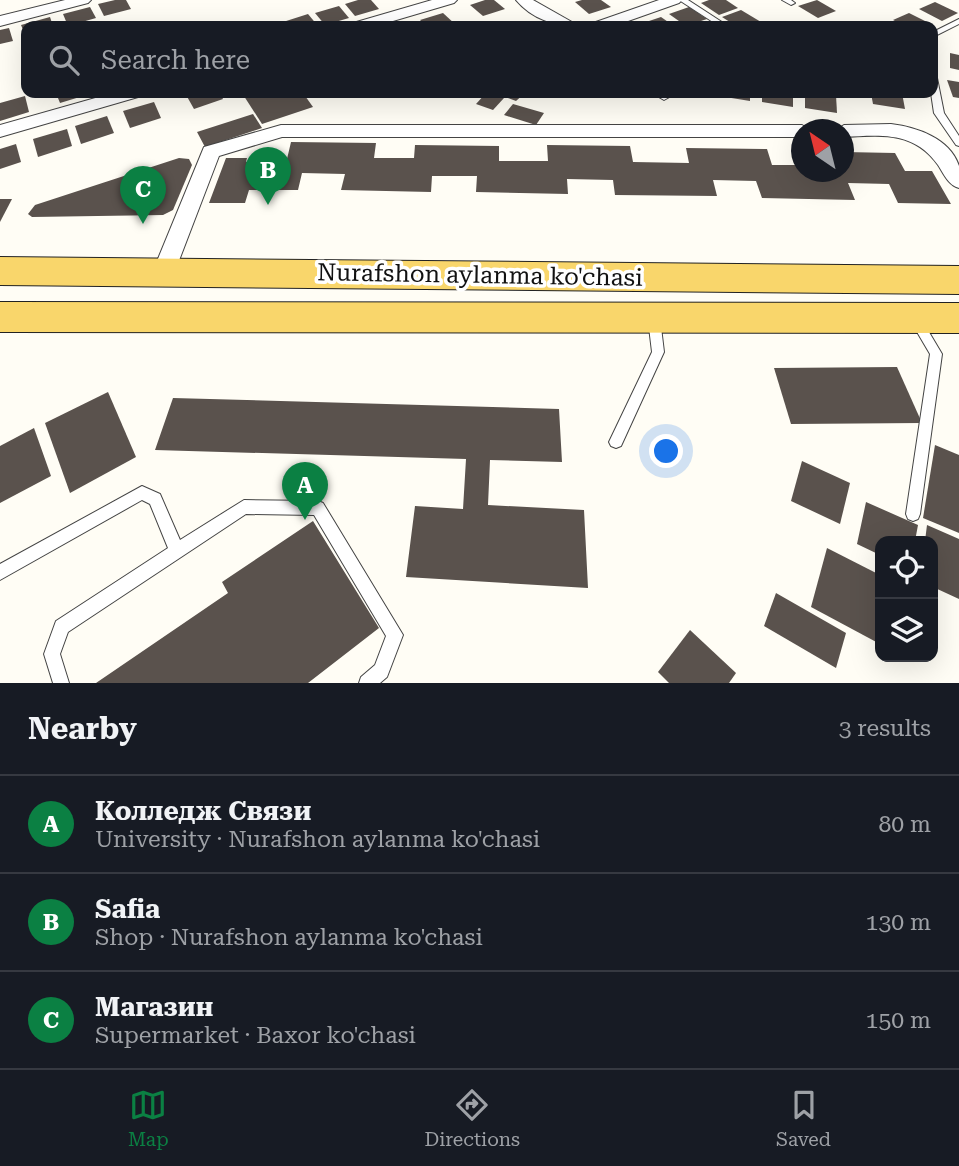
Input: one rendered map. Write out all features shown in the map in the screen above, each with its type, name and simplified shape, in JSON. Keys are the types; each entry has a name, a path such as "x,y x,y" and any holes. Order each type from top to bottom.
{"main road":[{"name":"Nurafshon aylanma ko'chasi","path":"0,271 959,280"},
{"path":"76,317 65,306 66,292 77,281 98,271"},
{"name":"Nurafshon aylanma ko'chasi","path":"0,317 959,318"}],"street":[{"path":"0,21 83,0"},
{"path":"376,21 449,0"},
{"path":"524,0 536,10 560,21"},
{"path":"613,21 674,0"},
{"path":"0,131 115,98"},
{"path":"854,131 904,130 920,136 933,146 959,181"},
{"path":"164,271 211,152 281,131 791,131"}],"lane":[{"path":"683,0 716,21"},
{"path":"938,32 959,21"},
{"path":"935,98 936,104 959,143"},
{"path":"616,442 658,352 654,316"},
{"path":"913,514 936,354 914,317"},
{"path":"0,572 142,493 155,499 177,551"},
{"path":"61,683 52,654 62,627 244,507 318,508 395,635 381,671 367,683"}],"building":[{"path":"126,0 131,9 104,16 98,4"},
{"path":"371,0 379,9 355,16 345,4"},
{"path":"494,0 505,9 483,16 470,5"},
{"path":"601,0 611,7 589,14 575,2"},
{"path":"726,0 738,8 719,15 701,3"},
{"path":"817,0 836,11 818,18 798,6"},
{"path":"935,2 958,13 942,21 919,9"},
{"path":"339,6 349,18 322,21 315,13"},
{"path":"90,7 96,18 66,21 63,14"},
{"path":"689,7 707,19 679,21 669,14"},
{"path":"741,10 759,21 728,21 722,17"},
{"path":"443,13 452,21 421,21"},
{"path":"909,13 925,21 895,21"},
{"path":"308,14 314,21 286,21"},
{"path":"50,17 51,21 36,21"},
{"path":"661,17 667,21 649,21"},
{"path":"9,28 13,41 0,44 0,30"},
{"path":"950,53 959,55 959,70 950,68"},
{"path":"947,80 959,82 959,98 953,97"},
{"path":"26,98 29,112 0,121 0,103"},
{"path":"58,98 76,98 60,103"},
{"path":"188,98 223,99 194,109"},
{"path":"245,98 307,98 313,107 262,124"},
{"path":"481,98 504,98 493,110 476,104"},
{"path":"762,98 793,98 793,107 762,102"},
{"path":"805,98 836,98 837,113 805,108"},
{"path":"872,98 903,98 905,109 873,104"},
{"path":"154,102 161,118 130,128 123,111"},
{"path":"513,104 544,113 536,125 504,115"},
{"path":"253,114 262,128 205,147 197,132"},
{"path":"107,116 114,133 81,144 75,126"},
{"path":"67,129 72,146 38,157 33,139"},
{"path":"291,142 376,143 374,158 414,158 415,145 499,146 499,161 548,161 547,145 630,146 633,162 689,163 686,148 767,149 772,165 791,165 791,182 854,182 854,152 895,153 905,171 932,171 951,204 898,203 889,184 848,183 855,200 762,198 756,181 713,180 717,196 615,195 613,180 567,179 568,194 476,192 477,176 432,176 431,192 341,190 345,174 302,173 298,190 249,190 245,203 209,203 226,158 247,158 246,162 259,162 261,158 287,159"},
{"path":"16,144 21,162 0,169 0,149"},
{"path":"179,158 189,159 192,165 173,210 163,215 32,217 28,214 35,205"},
{"path":"0,199 12,199 0,222"},
{"path":"897,367 922,423 791,424 774,368"},
{"path":"108,392 136,457 70,493 45,423"},
{"path":"173,398 559,409 562,462 490,460 488,505 584,510 588,588 406,577 415,506 463,509 466,459 155,450"},
{"path":"34,428 51,476 0,503 0,446"},
{"path":"935,445 959,455 959,533 923,518"},
{"path":"802,461 850,483 840,524 791,501"},
{"path":"866,502 918,525 916,536 875,536 875,553 857,544"},
{"path":"313,521 379,628 308,683 96,683 228,593 222,582"},
{"path":"927,525 959,539 959,599 938,589 938,536 926,536"},
{"path":"827,548 875,572 875,641 811,607"},
{"path":"776,593 846,633 836,668 764,626"},
{"path":"690,630 736,673 729,683 669,683 658,672"}],"place":[{"name":"Safia","path":"268,205"},
{"name":"Магазин","path":"143,224"},
{"name":"Колледж Связи","path":"305,520"}]}
